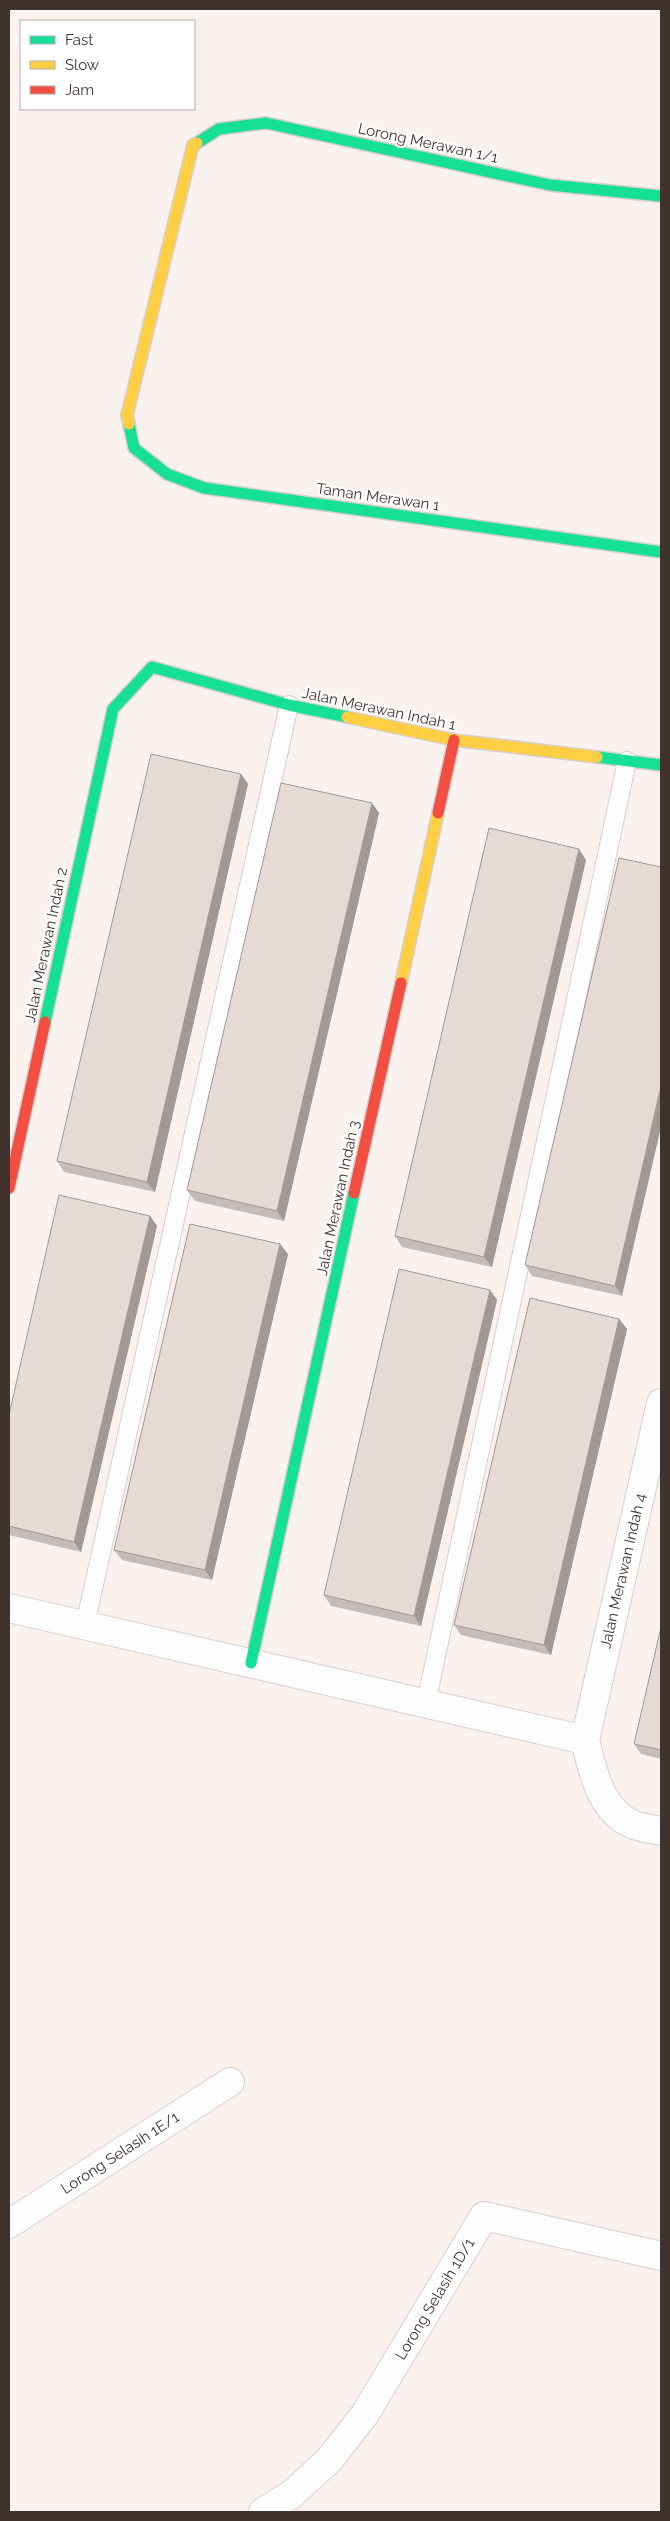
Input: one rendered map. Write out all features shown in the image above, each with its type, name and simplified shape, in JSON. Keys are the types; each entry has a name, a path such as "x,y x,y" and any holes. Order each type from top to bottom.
{"street":[{"name":"Lorong Merawan 1/1","path":"127,415 194,144 219,129 266,124 550,185 661,196"},
{"name":"Taman Merawan 1","path":"127,415 134,448 167,474 204,488 661,552"},
{"name":"Jalan Merawan Indah 1","path":"113,709 152,668 288,705 454,740 661,765"},
{"name":"Jalan Merawan Indah 2","path":"9,1188 113,709"},
{"name":"Jalan Merawan Indah 3","path":"251,1663 454,740"},
{"name":"Jalan Merawan Indah 4","path":"585,1740 661,1403"},
{"path":"9,1608 585,1740 594,1777 610,1808 634,1825 661,1831"},
{"name":"Lorong Selasih 1E/1","path":"9,2224 230,2082"},
{"name":"Lorong Selasih 1D/1","path":"263,2512 292,2494 330,2459 365,2414 484,2216 661,2256"}],"lane":[{"path":"85,1625 288,705"},
{"path":"426,1703 627,761"}],"building":[{"path":"151,754 241,774 147,1182 57,1161"},
{"path":"281,783 372,803 277,1211 187,1190"},
{"path":"489,828 579,849 484,1257 395,1236"},
{"path":"619,858 661,867 661,1086 615,1286 525,1265"},
{"path":"59,1195 150,1216 74,1542 9,1526 9,1415"},
{"path":"190,1224 280,1244 205,1570 114,1550"},
{"path":"399,1269 490,1290 414,1616 324,1595"},
{"path":"530,1298 619,1319 544,1645 454,1625"},
{"path":"661,1627 661,1750 634,1744"}],"traffic: fast":[{"path":"197,143 219,129 266,123 550,185 661,196"},
{"path":"129,424 134,448 167,474 204,488 661,552"},
{"path":"45,1022 113,709 152,667 289,705 347,717"},
{"path":"597,757 661,765"},
{"path":"251,1663 354,1193"}],"traffic: slow":[{"path":"129,424 127,415 193,145 197,143"},
{"path":"347,717 454,740 597,757"},
{"path":"401,983 438,813"}],"traffic: jam":[{"path":"438,813 454,740"},
{"path":"354,1193 401,983"},
{"path":"9,1188 45,1022"}]}
